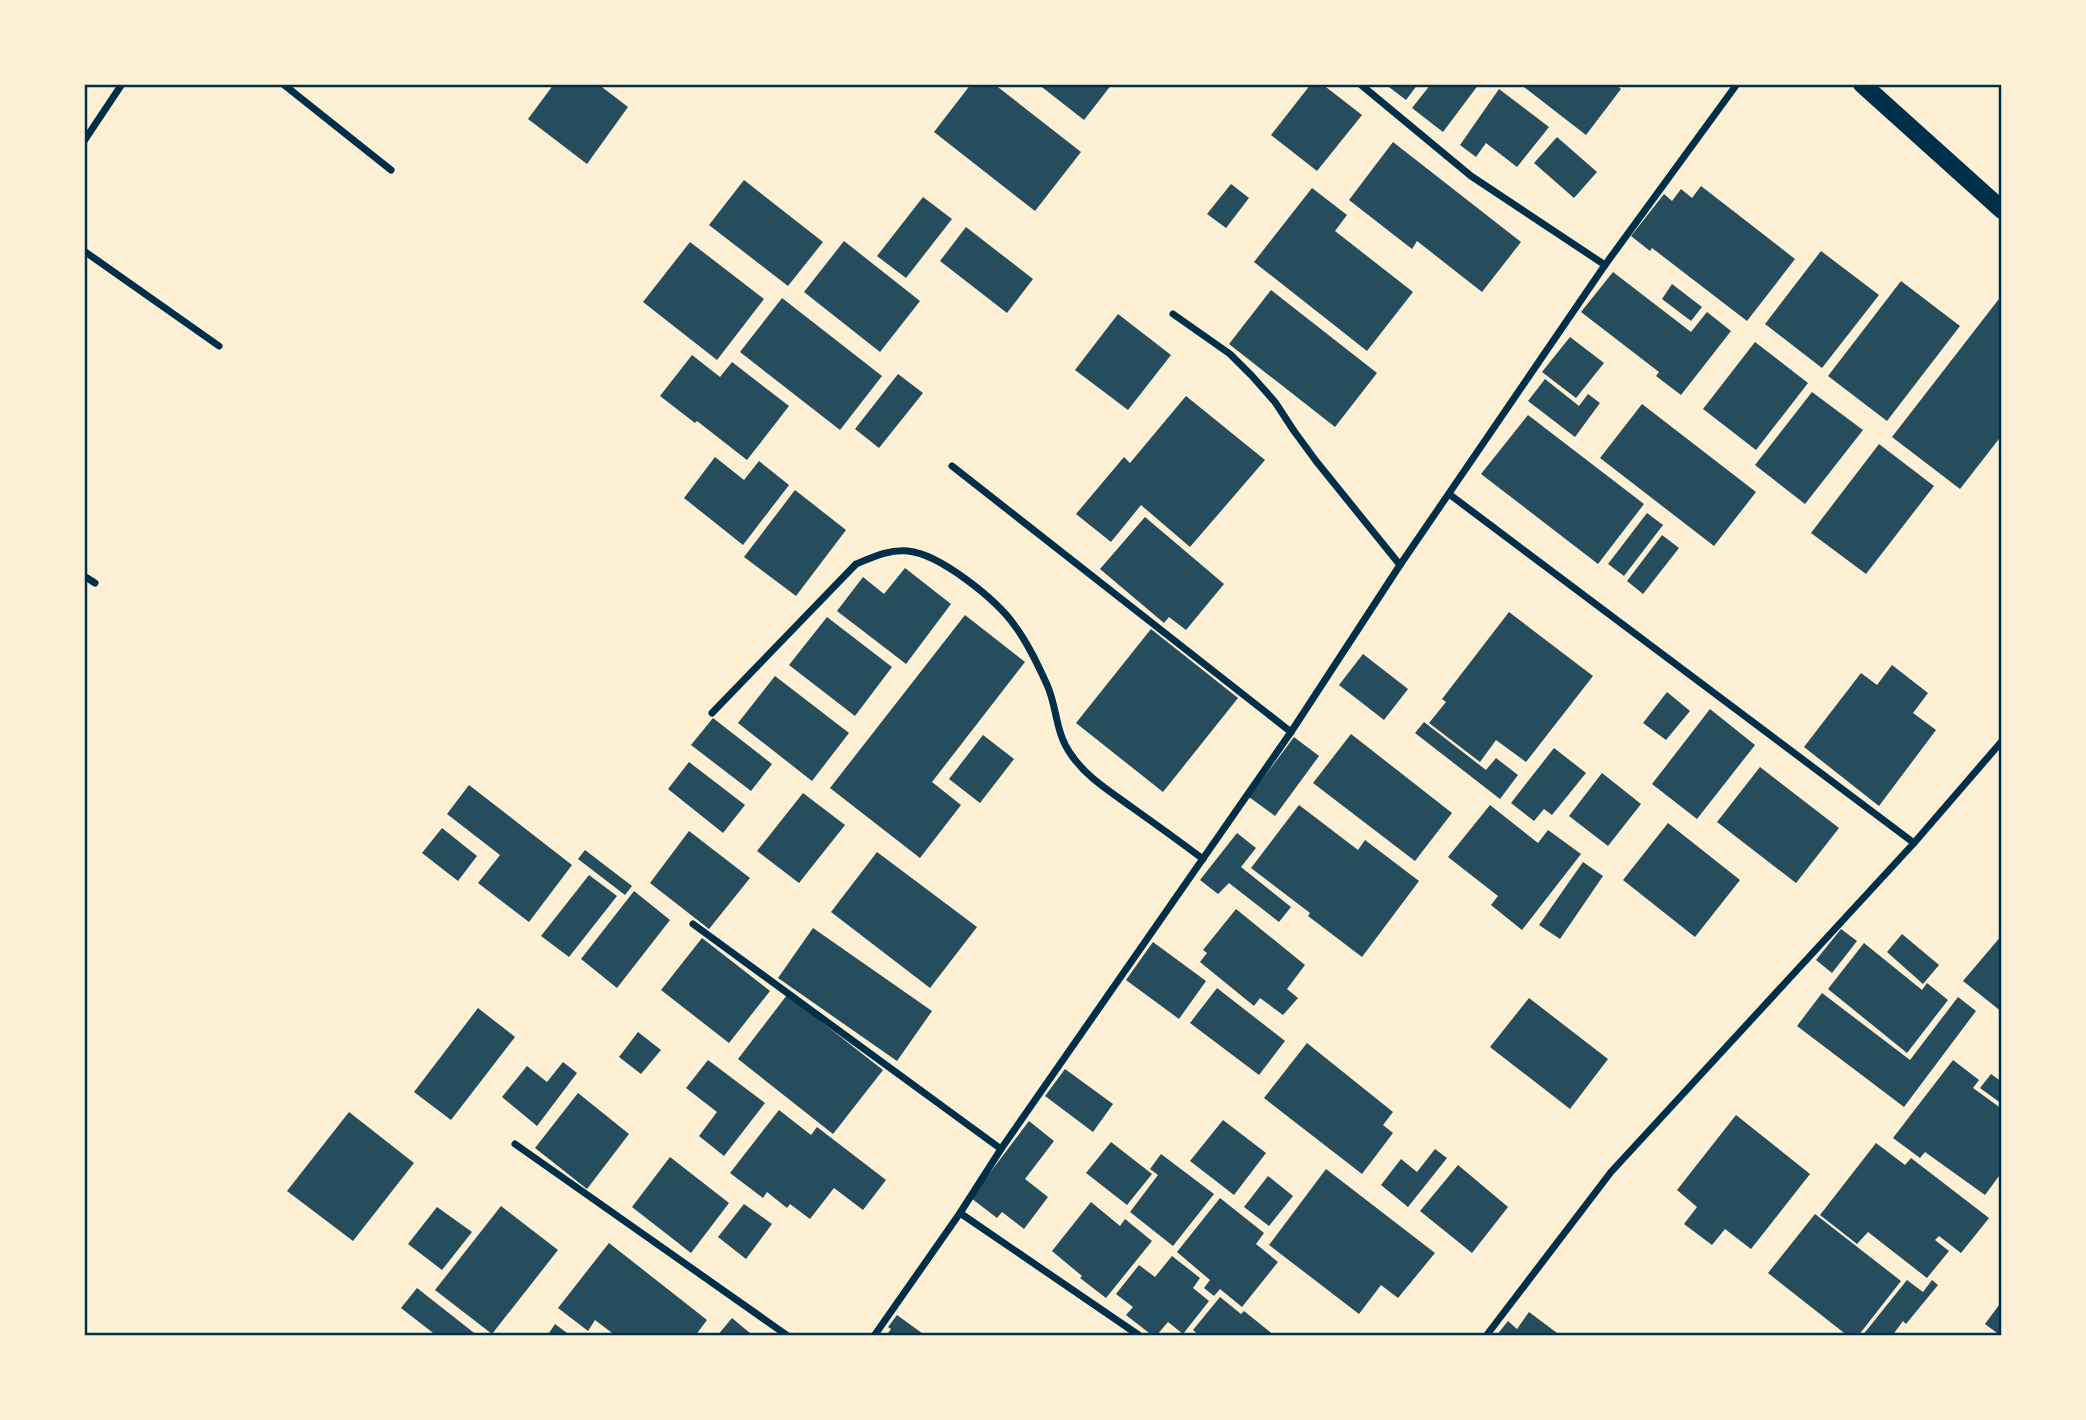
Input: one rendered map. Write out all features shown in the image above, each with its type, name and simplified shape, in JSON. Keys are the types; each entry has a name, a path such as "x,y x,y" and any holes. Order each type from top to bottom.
{"main road":[{"path":"1862,84 2002,210"}],"street":[{"path":"84,141 122,84"},
{"path":"284,84 391,170"},
{"path":"1360,84 1471,176 1605,265"},
{"path":"874,1336 1291,732 1400,565 1605,265 1737,84"},
{"path":"84,251 219,346"},
{"path":"1173,314 1230,354 1275,402 1309,451 1400,565"},
{"path":"951,466 1291,732"},
{"path":"1449,494 1914,843"},
{"path":"712,713 856,564 881,553 908,551 932,558 958,572 1014,624 1050,691 1057,726 1069,752 1089,776 1203,859"},
{"path":"84,576 95,583"},
{"path":"1486,1336 1611,1172 1914,843 2002,741"},
{"path":"693,924 1001,1149"},
{"path":"515,1144 788,1336"},
{"path":"960,1213 1140,1336"}],"building":[{"path":"554,84 598,84 628,107 587,164 528,119"},
{"path":"971,84 994,84 1081,152 1035,211 934,132"},
{"path":"1038,84 1112,84 1084,120"},
{"path":"1311,84 1322,84 1362,115 1317,171 1271,135"},
{"path":"1385,84 1418,84 1406,100"},
{"path":"1431,84 1479,84 1443,132 1412,108"},
{"path":"1520,84 1615,84 1621,89 1586,135"},
{"path":"1499,89 1549,127 1517,167 1486,143 1476,157 1460,145"},
{"path":"1557,137 1597,172 1574,198 1534,163"},
{"path":"1393,142 1521,242 1482,292 1417,241 1412,249 1349,200"},
{"path":"744,180 823,242 788,286 709,225"},
{"path":"1231,184 1249,198 1226,228 1207,214"},
{"path":"1701,186 1795,259 1747,321 1652,248 1650,251 1631,236 1664,194 1672,201 1681,189 1692,198"},
{"path":"1312,188 1347,215 1335,231 1413,292 1367,351 1254,262"},
{"path":"923,197 952,219 906,278 877,256"},
{"path":"966,227 1033,279 1007,313 940,261"},
{"path":"844,241 920,301 880,352 804,292"},
{"path":"690,242 764,299 717,360 643,302"},
{"path":"1821,251 1879,295 1822,368 1765,324"},
{"path":"1613,272 1691,332 1707,312 1731,331 1681,395 1656,376 1659,372 1581,312"},
{"path":"1901,281 1960,326 1887,421 1828,376"},
{"path":"1672,284 1702,307 1691,321 1662,299"},
{"path":"1271,290 1377,373 1335,427 1229,344"},
{"path":"2002,295 2002,435 1960,489 1892,437"},
{"path":"782,298 882,376 840,430 740,352"},
{"path":"1118,314 1171,355 1128,410 1075,370"},
{"path":"1570,337 1604,363 1576,398 1542,372"},
{"path":"1755,342 1808,383 1756,450 1703,409"},
{"path":"692,355 720,377 732,362 789,406 747,460 660,396"},
{"path":"898,374 923,393 879,448 855,429"},
{"path":"1545,379 1579,406 1588,394 1600,403 1575,437 1528,401"},
{"path":"1812,392 1863,430 1805,504 1755,465"},
{"path":"1186,396 1265,460 1190,547 1141,505 1111,542 1076,514 1124,457 1130,463"},
{"path":"1642,404 1756,492 1714,546 1600,458"},
{"path":"1528,415 1644,504 1598,564 1481,474"},
{"path":"1879,444 1934,486 1866,574 1811,533"},
{"path":"715,457 744,480 759,461 789,485 743,545 684,498"},
{"path":"795,490 846,530 796,596 744,557"},
{"path":"1647,513 1663,525 1624,576 1608,564"},
{"path":"1145,517 1224,584 1186,630 1169,617 1164,623 1100,569"},
{"path":"1662,535 1679,548 1643,594 1627,581"},
{"path":"905,568 951,604 906,664 837,611 863,577 884,594"},
{"path":"1509,612 1593,676 1526,762 1496,740 1480,762 1429,723 1446,702 1442,699"},
{"path":"965,615 1025,662 932,782 961,805 920,858 830,788"},
{"path":"827,617 892,667 855,716 789,665"},
{"path":"1151,629 1238,698 1163,792 1076,723"},
{"path":"1363,654 1408,689 1384,720 1339,685"},
{"path":"1892,665 1928,693 1913,713 1936,730 1879,806 1804,747 1861,673 1877,685"},
{"path":"775,676 849,733 812,781 738,723"},
{"path":"1667,692 1690,711 1666,740 1643,723"},
{"path":"1710,709 1755,745 1697,819 1652,784"},
{"path":"713,718 772,764 751,791 691,745"},
{"path":"1424,722 1486,770 1496,758 1518,775 1500,799 1415,733"},
{"path":"1351,734 1452,813 1415,861 1313,783"},
{"path":"983,735 1014,759 980,803 949,779"},
{"path":"1294,737 1319,756 1275,816 1249,797"},
{"path":"1554,748 1586,773 1552,815 1544,809 1534,821 1511,803"},
{"path":"689,762 745,805 723,833 668,789"},
{"path":"1760,767 1839,828 1796,883 1717,822"},
{"path":"1602,773 1641,804 1608,846 1569,816"},
{"path":"469,785 572,865 529,922 478,883 500,855 447,814"},
{"path":"803,793 845,825 799,883 757,851"},
{"path":"1299,805 1358,850 1365,840 1419,881 1362,957 1251,868"},
{"path":"1490,805 1538,843 1548,830 1581,854 1522,930 1491,905 1498,896 1448,857"},
{"path":"1668,823 1740,880 1695,937 1623,880"},
{"path":"442,828 477,856 458,881 422,853"},
{"path":"689,831 750,878 709,929 650,883"},
{"path":"1237,833 1256,848 1241,867 1291,907 1279,922 1229,883 1218,894 1200,880"},
{"path":"585,850 632,886 625,895 578,859"},
{"path":"877,852 977,927 930,988 831,912"},
{"path":"1583,862 1603,876 1560,939 1539,925"},
{"path":"589,875 617,896 569,957 541,936"},
{"path":"634,891 670,920 617,988 581,959"},
{"path":"1236,909 1305,965 1287,989 1298,998 1283,1015 1260,998 1254,1006 1200,962 1207,953 1203,950"},
{"path":"813,928 932,1011 897,1061 778,978"},
{"path":"1841,929 1857,941 1832,973 1816,960"},
{"path":"1902,934 1939,965 1923,984 1887,952"},
{"path":"2002,935 2002,1012 1963,981"},
{"path":"702,938 770,991 729,1043 661,990"},
{"path":"1153,942 1206,981 1179,1019 1126,980"},
{"path":"1864,943 1922,990 1927,983 1948,1000 1907,1053 1828,989"},
{"path":"1217,988 1285,1041 1259,1075 1190,1023"},
{"path":"1822,993 1910,1060 1958,997 1976,1011 1904,1107 1797,1026"},
{"path":"787,995 883,1070 833,1134 738,1059"},
{"path":"1529,998 1608,1059 1570,1109 1490,1047"},
{"path":"478,1008 515,1037 451,1120 414,1092"},
{"path":"638,1032 661,1050 641,1074 619,1057"},
{"path":"1307,1043 1393,1112 1383,1125 1393,1133 1362,1174 1264,1098"},
{"path":"708,1060 765,1103 724,1156 699,1136 717,1112 686,1088"},
{"path":"1953,1060 1979,1080 1973,1088 2002,1109 2002,1172 1985,1195 1925,1152 1920,1158 1893,1138"},
{"path":"563,1062 577,1073 537,1126 502,1097 527,1066 547,1082"},
{"path":"1065,1069 1113,1104 1093,1132 1045,1096"},
{"path":"1991,1074 2002,1082 2002,1104 1980,1088"},
{"path":"578,1093 629,1134 587,1189 535,1148"},
{"path":"779,1110 811,1135 817,1127 886,1180 863,1210 834,1188 810,1219 790,1204 787,1208 767,1192 763,1198 730,1173"},
{"path":"349,1112 414,1163 353,1241 287,1191"},
{"path":"1736,1115 1810,1174 1751,1249 1725,1229 1712,1245 1684,1224 1697,1207 1677,1190"},
{"path":"1223,1120 1266,1153 1234,1195 1190,1161"},
{"path":"1029,1121 1054,1141 1025,1179 1048,1197 1024,1229 1002,1212 997,1218 971,1198"},
{"path":"1111,1142 1152,1174 1127,1205 1086,1173"},
{"path":"1876,1143 1905,1165 1911,1158 1989,1218 1961,1253 1939,1236 1935,1240 1949,1251 1927,1278 1868,1232 1857,1244 1820,1215"},
{"path":"1435,1149 1447,1158 1408,1207 1381,1185 1401,1159 1417,1172"},
{"path":"1161,1154 1214,1194 1173,1246 1130,1212 1158,1175 1150,1169"},
{"path":"670,1157 729,1203 691,1253 632,1207"},
{"path":"1458,1165 1508,1207 1472,1253 1420,1211"},
{"path":"1326,1169 1435,1253 1398,1298 1381,1285 1359,1314 1269,1245"},
{"path":"1268,1176 1293,1196 1269,1226 1244,1207"},
{"path":"1220,1198 1264,1233 1256,1244 1278,1262 1242,1307 1220,1289 1214,1296 1204,1288 1210,1280 1177,1252"},
{"path":"1091,1202 1120,1226 1125,1219 1152,1241 1106,1298 1052,1251"},
{"path":"744,1204 772,1224 746,1259 718,1237"},
{"path":"501,1206 558,1250 492,1334 435,1290"},
{"path":"437,1207 472,1232 442,1270 408,1244"},
{"path":"1815,1214 1901,1281 1858,1336 1848,1336 1768,1273"},
{"path":"609,1243 707,1320 695,1336 616,1336 595,1320 588,1331 558,1308"},
{"path":"1172,1256 1200,1278 1193,1288 1209,1301 1183,1334 1168,1322 1153,1336 1126,1315 1133,1307 1116,1294 1139,1265 1155,1277"},
{"path":"1907,1280 1923,1292 1932,1280 1938,1285 1906,1324 1903,1321 1892,1336 1862,1336"},
{"path":"417,1288 478,1336 437,1336 401,1308"},
{"path":"1220,1297 1241,1314 1244,1311 1275,1336 1200,1336 1193,1330"},
{"path":"2002,1301 2002,1336 2001,1336 1985,1324"},
{"path":"1529,1312 1561,1336 1496,1336 1508,1321 1517,1329"},
{"path":"897,1315 926,1336 886,1336 891,1329 888,1327"},
{"path":"732,1318 751,1334 750,1336 717,1336"},
{"path":"555,1324 571,1336 547,1336"}]}
